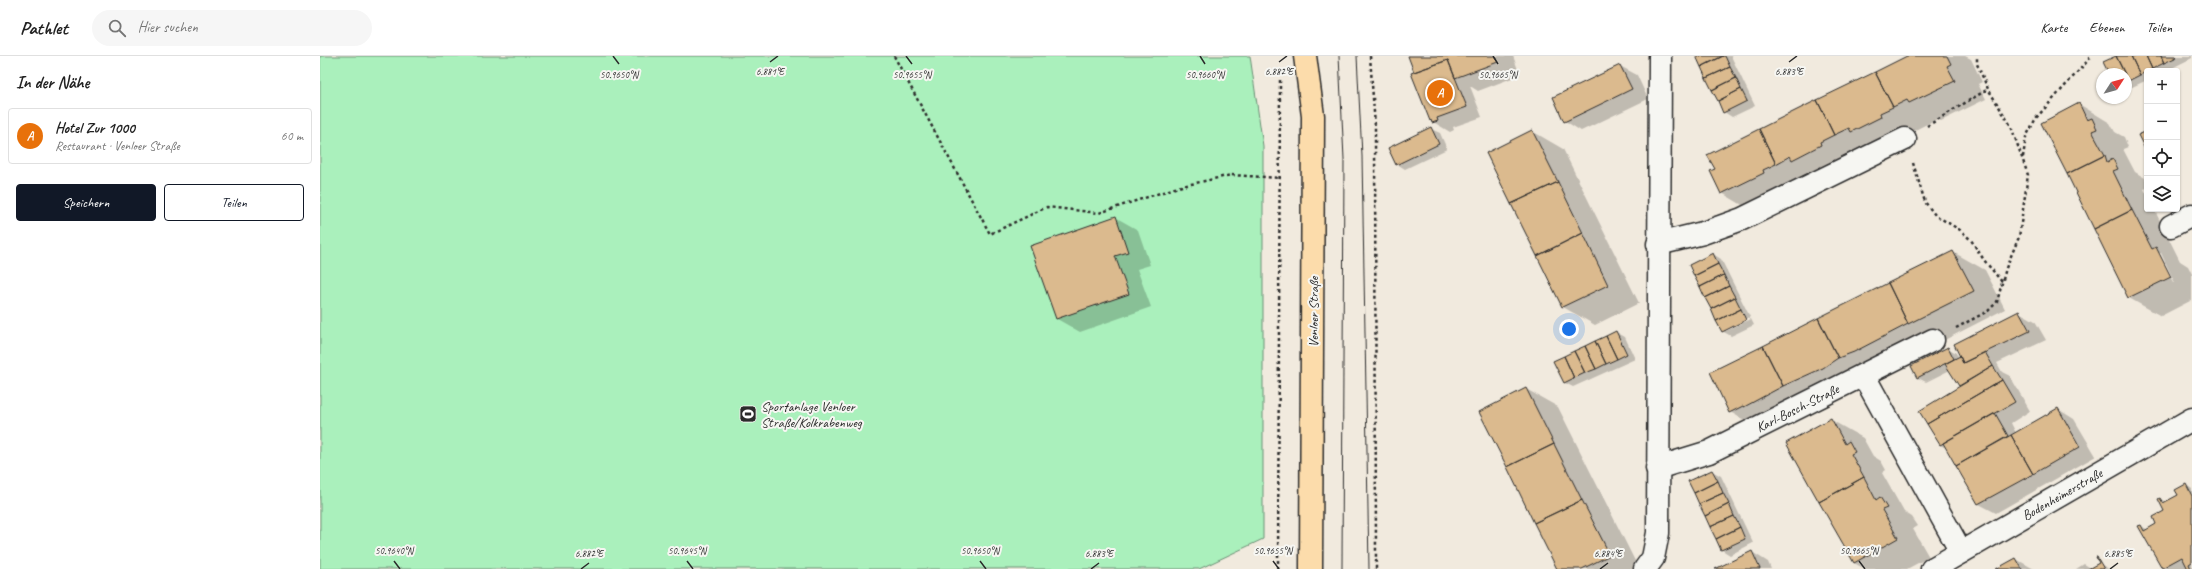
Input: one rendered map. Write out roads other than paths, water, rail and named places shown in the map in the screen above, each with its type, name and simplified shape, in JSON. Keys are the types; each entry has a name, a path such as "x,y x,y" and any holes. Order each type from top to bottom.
{"main road":[{"name":"Venloer Straße","path":"1305,56 1313,116 1312,569"}],"street":[{"path":"1644,569 1653,558 1658,533 1657,468 1660,56"},
{"path":"1658,244 1703,233 1742,219 1905,139"},
{"path":"2171,226 2192,215"},
{"name":"Karl-Bosch-Straße","path":"1657,468 1709,452 1864,376 1933,340"},
{"path":"1864,376 1961,552"},
{"name":"Bodenheimerstraße","path":"1932,569 2192,419"}],"tram line":[{"path":"1339,56 1344,159 1342,569"},
{"path":"1357,56 1362,156 1369,569"}],"place":[{"name":"Hotel Zur 1000","path":"1440,93"},
{"name":"Sportanlage Venloer Straße/Kolkrabenweg","path":"748,414"}]}
